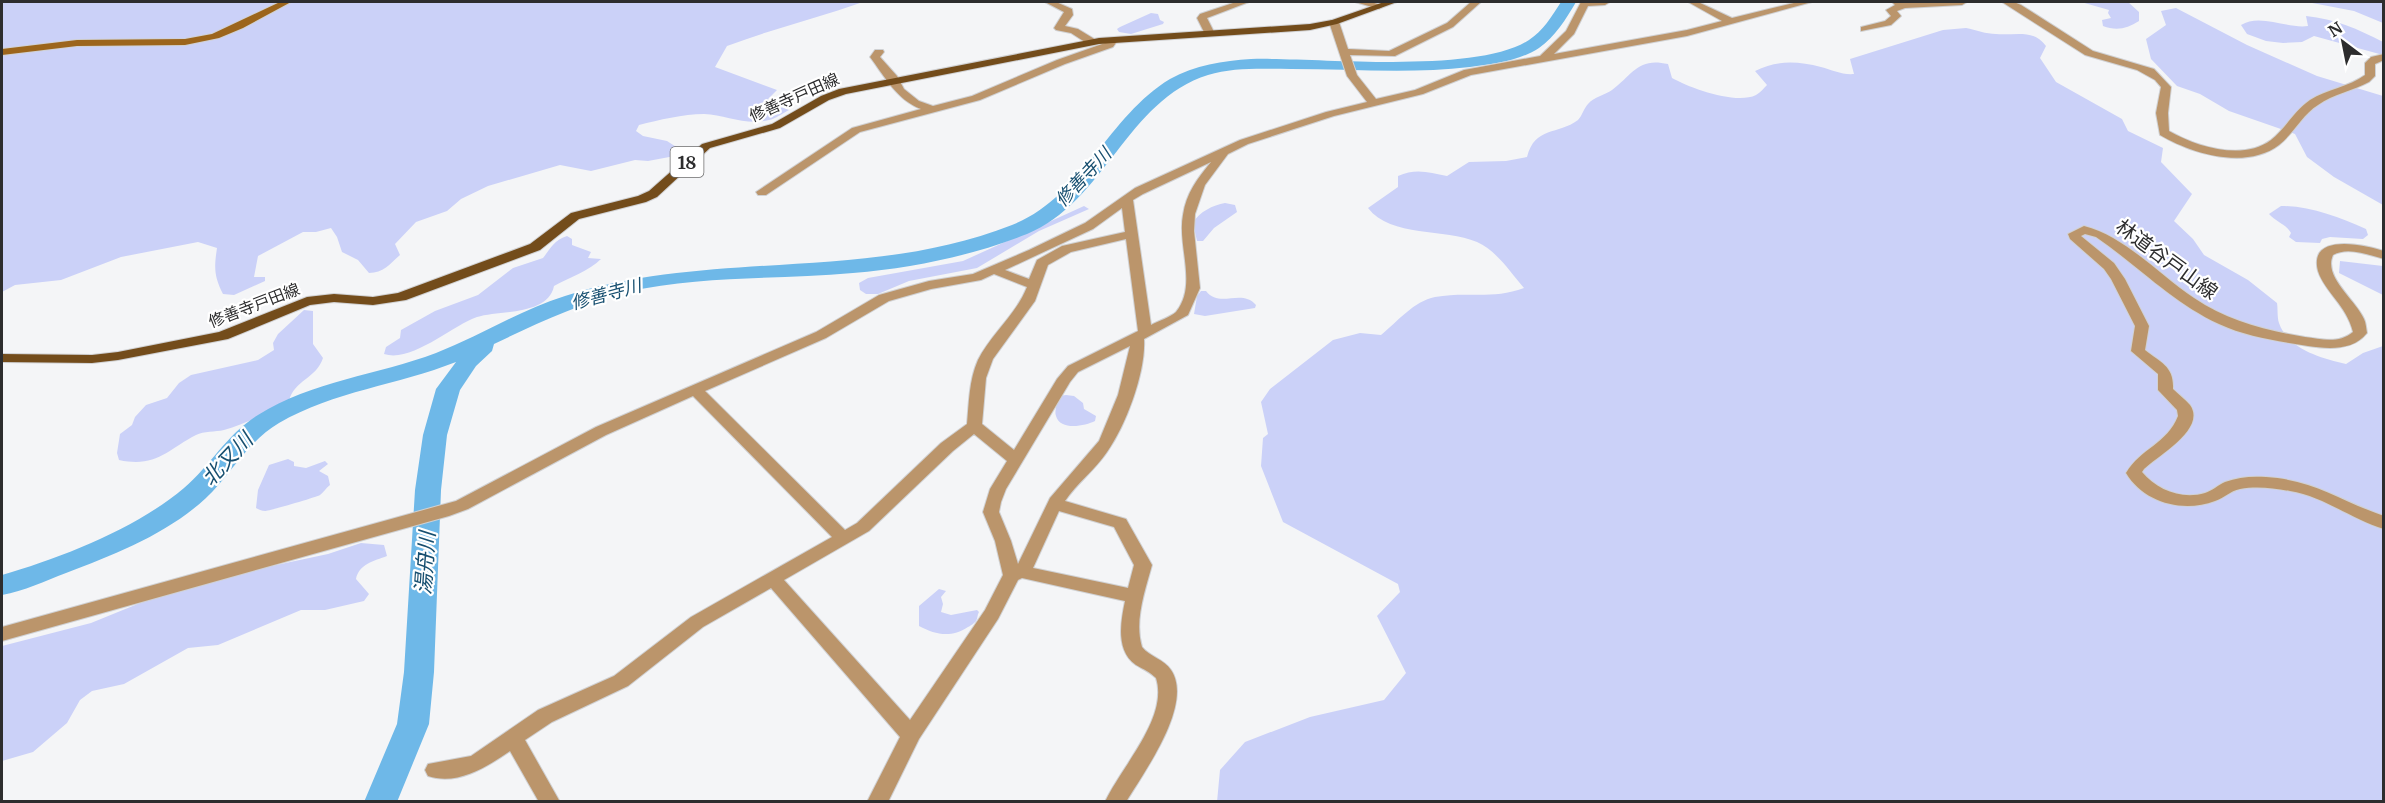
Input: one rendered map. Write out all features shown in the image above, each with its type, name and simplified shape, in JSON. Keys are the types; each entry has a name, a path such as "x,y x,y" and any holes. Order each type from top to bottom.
{"main road":[{"name":"修善寺戸田線","path":"2,357 92,359 118,357 223,336 307,301 334,297 373,301 401,297 535,247 575,216 642,199 653,194 699,151 714,142 776,126 834,94 1092,42 1310,27 1334,22 1392,2"}],"street":[{"path":"2,52 77,43 185,42 215,36 286,2"},
{"path":"1049,2 1069,11 1059,28 1077,32 1092,42"},
{"path":"1210,34 1203,16 1244,2"},
{"path":"1360,2 1379,6"},
{"path":"1346,54 1391,54 1450,25 1476,2"},
{"path":"1543,59 1570,32 1585,2 1605,2"},
{"path":"1692,2 1731,22"},
{"path":"2,633 443,512 478,498 601,431 804,344 884,298 911,289 954,282 996,270 1089,226 1127,198 1159,181 1225,153 1244,142 1278,130 1419,92 1468,72 1656,39 1807,2"},
{"path":"1864,29 1888,23 1896,16 1891,10 1900,3 1962,2"},
{"path":"2007,2 2023,8 2089,53 2137,65 2156,74 2166,87 2162,113 2164,134 2187,145 2205,150 2246,153 2273,145 2309,107 2343,88 2366,80 2370,76 2370,63 2384,57"},
{"path":"1334,22 1352,76 1374,104"},
{"path":"762,192 856,130 987,94 1055,64 1109,45 1113,40"},
{"path":"879,52 875,57 899,91 906,97 933,110"},
{"path":"1017,574 991,512 998,489 1064,379 1073,369 1181,315 1186,308 1193,288 1194,276 1188,231 1190,214 1199,184 1225,153"},
{"path":"877,801 898,765 911,735 1017,574 1055,504 1064,490 1103,448 1136,364 1141,336 1127,198"},
{"name":"林道谷戸山線","path":"2384,255 2348,247 2330,250 2324,255 2325,272 2357,319 2360,333 2346,343 2331,344 2279,337 2224,321 2193,303 2100,234 2084,230 2074,234 2076,239 2109,266 2118,279 2142,326 2138,351 2164,372 2166,376 2164,390 2184,408 2186,416 2176,437 2163,449 2138,463 2134,473 2140,482 2148,489 2165,497 2198,501 2215,496 2230,486 2270,484 2309,489 2384,523"},
{"path":"435,770 460,768 478,762 545,716 621,681 697,622 863,527 947,447 974,426 978,384 986,359 993,346 1022,313 1042,263 1067,249 1131,234"},
{"path":"996,270 1014,279 1035,285"},
{"path":"695,389 710,407 844,539"},
{"path":"974,426 1016,460"},
{"path":"1055,504 1120,523 1143,565 1129,631 1134,652 1140,658 1161,669 1167,680 1166,710 1161,724 1115,801"},
{"path":"1017,574 1135,596"},
{"path":"773,579 911,735"},
{"path":"513,738 550,801"}],"shaded area":[{"path":"2,2 863,2 727,46 715,67 777,90 768,99 772,104 789,110 774,118 752,122 696,114 639,125 636,131 643,136 667,141 684,152 680,155 648,161 635,160 591,171 560,165 488,186 461,199 447,211 416,222 395,244 400,255 386,267 374,273 369,273 358,260 342,252 331,228 316,232 303,232 258,256 254,277 265,277 265,281 234,295 223,294 216,277 217,248 198,242 121,257 61,280 15,285 2,292"},
{"path":"2081,2 2128,2 2139,12 2139,21 2121,28 2103,26 2102,20 2111,18 2109,10"},
{"path":"2307,2 2383,2 2383,23 2354,11"},
{"path":"2176,8 2247,45 2317,76 2383,96 2383,205 2334,177 2307,157 2295,134 2229,111 2200,94 2177,86 2151,59 2146,39 2166,25 2161,11"},
{"path":"1151,13 1158,14 1163,24 1131,34 1119,32 1117,29 1120,27"},
{"path":"2306,16 2337,22 2374,37 2383,42 2383,55 2314,36 2302,42 2266,41 2247,34 2241,25 2248,22 2265,21 2308,26"},
{"path":"1966,28 1992,34 2023,34 2041,40 2046,46 2040,58 2056,82 2122,119 2128,131 2163,148 2161,162 2192,194 2174,221 2193,239 2204,255 2248,280 2277,303 2279,323 2283,332 2297,346 2326,359 2346,364 2363,353 2383,346 2383,801 1217,802 1220,770 1245,742 1310,717 1384,700 1406,673 1377,616 1400,592 1398,584 1283,522 1261,466 1263,438 1268,434 1261,402 1270,389 1333,340 1360,333 1381,335 1413,307 1427,299 1446,295 1501,294 1524,288 1497,256 1477,242 1404,228 1378,218 1368,208 1398,187 1398,176 1416,171 1447,176 1469,162 1506,161 1527,157 1531,147 1541,136 1578,120 1590,102 1612,90 1637,68 1650,63 1668,64 1672,78 1701,90 1725,97 1747,98 1757,94 1767,85 1755,71 1763,67 1779,63 1795,63 1854,74 1850,59 1943,30"},
{"path":"1225,203 1235,205 1237,212 1214,228 1203,241 1197,241 1193,223 1207,210"},
{"path":"1084,206 1089,209 1039,231 977,268 909,281 878,294 866,294 860,290 859,283 868,278 963,261"},
{"path":"2281,206 2314,210 2335,216 2366,229 2368,235 2363,239 2330,237 2322,239 2320,243 2296,242 2289,237 2291,233 2286,227 2269,214"},
{"path":"567,236 572,239 572,245 591,252 588,258 601,259 554,286 550,296 543,303 522,310 477,317 419,349 395,355 384,354 386,347 400,338 401,330 435,311 478,295 513,268 543,258 555,243"},
{"path":"2340,261 2383,266 2383,295 2339,273"},
{"path":"1201,291 1224,299 1244,298 1256,305 1255,308 1205,316 1194,314 1197,296"},
{"path":"304,310 313,311 313,344 323,358 315,371 295,388 289,401 241,424 196,435 152,460 132,462 119,460 117,453 120,434 132,425 135,417 146,405 167,398 179,383 191,375 258,360 274,350 273,343 278,334"},
{"path":"1059,396 1074,396 1083,403 1084,409 1096,416 1095,421 1073,426 1058,421 1055,411"},
{"path":"288,459 294,462 294,466 306,468 325,461 328,464 319,471 328,476 330,485 320,495 311,498 265,511 256,508 258,490 269,465"},
{"path":"361,543 384,545 387,556 360,570 356,579 369,594 364,601 325,610 301,610 218,645 188,648 124,684 92,691 80,700 67,723 33,752 2,761 2,646 91,623 172,590 328,554"},
{"path":"939,589 946,591 941,597 943,604 941,612 951,615 977,610 979,612 976,622 950,634 931,632 919,626 919,606"}],"waterway":[{"name":"修善寺川","path":"2,585 114,543 166,515 204,484 249,432 294,406 318,396 444,358 572,301 627,286 682,277 852,267 908,260 964,249 1024,228 1053,211 1080,186 1141,112 1178,82 1200,72 1251,64 1382,66 1461,63 1493,59 1515,53 1534,44 1550,29 1568,2"},
{"name":"湯舟川","path":"380,802 413,724 419,672 428,490 435,435 448,389 468,361 484,346"}],"water label":[{"name":"北又川","path":"227,459"}]}
